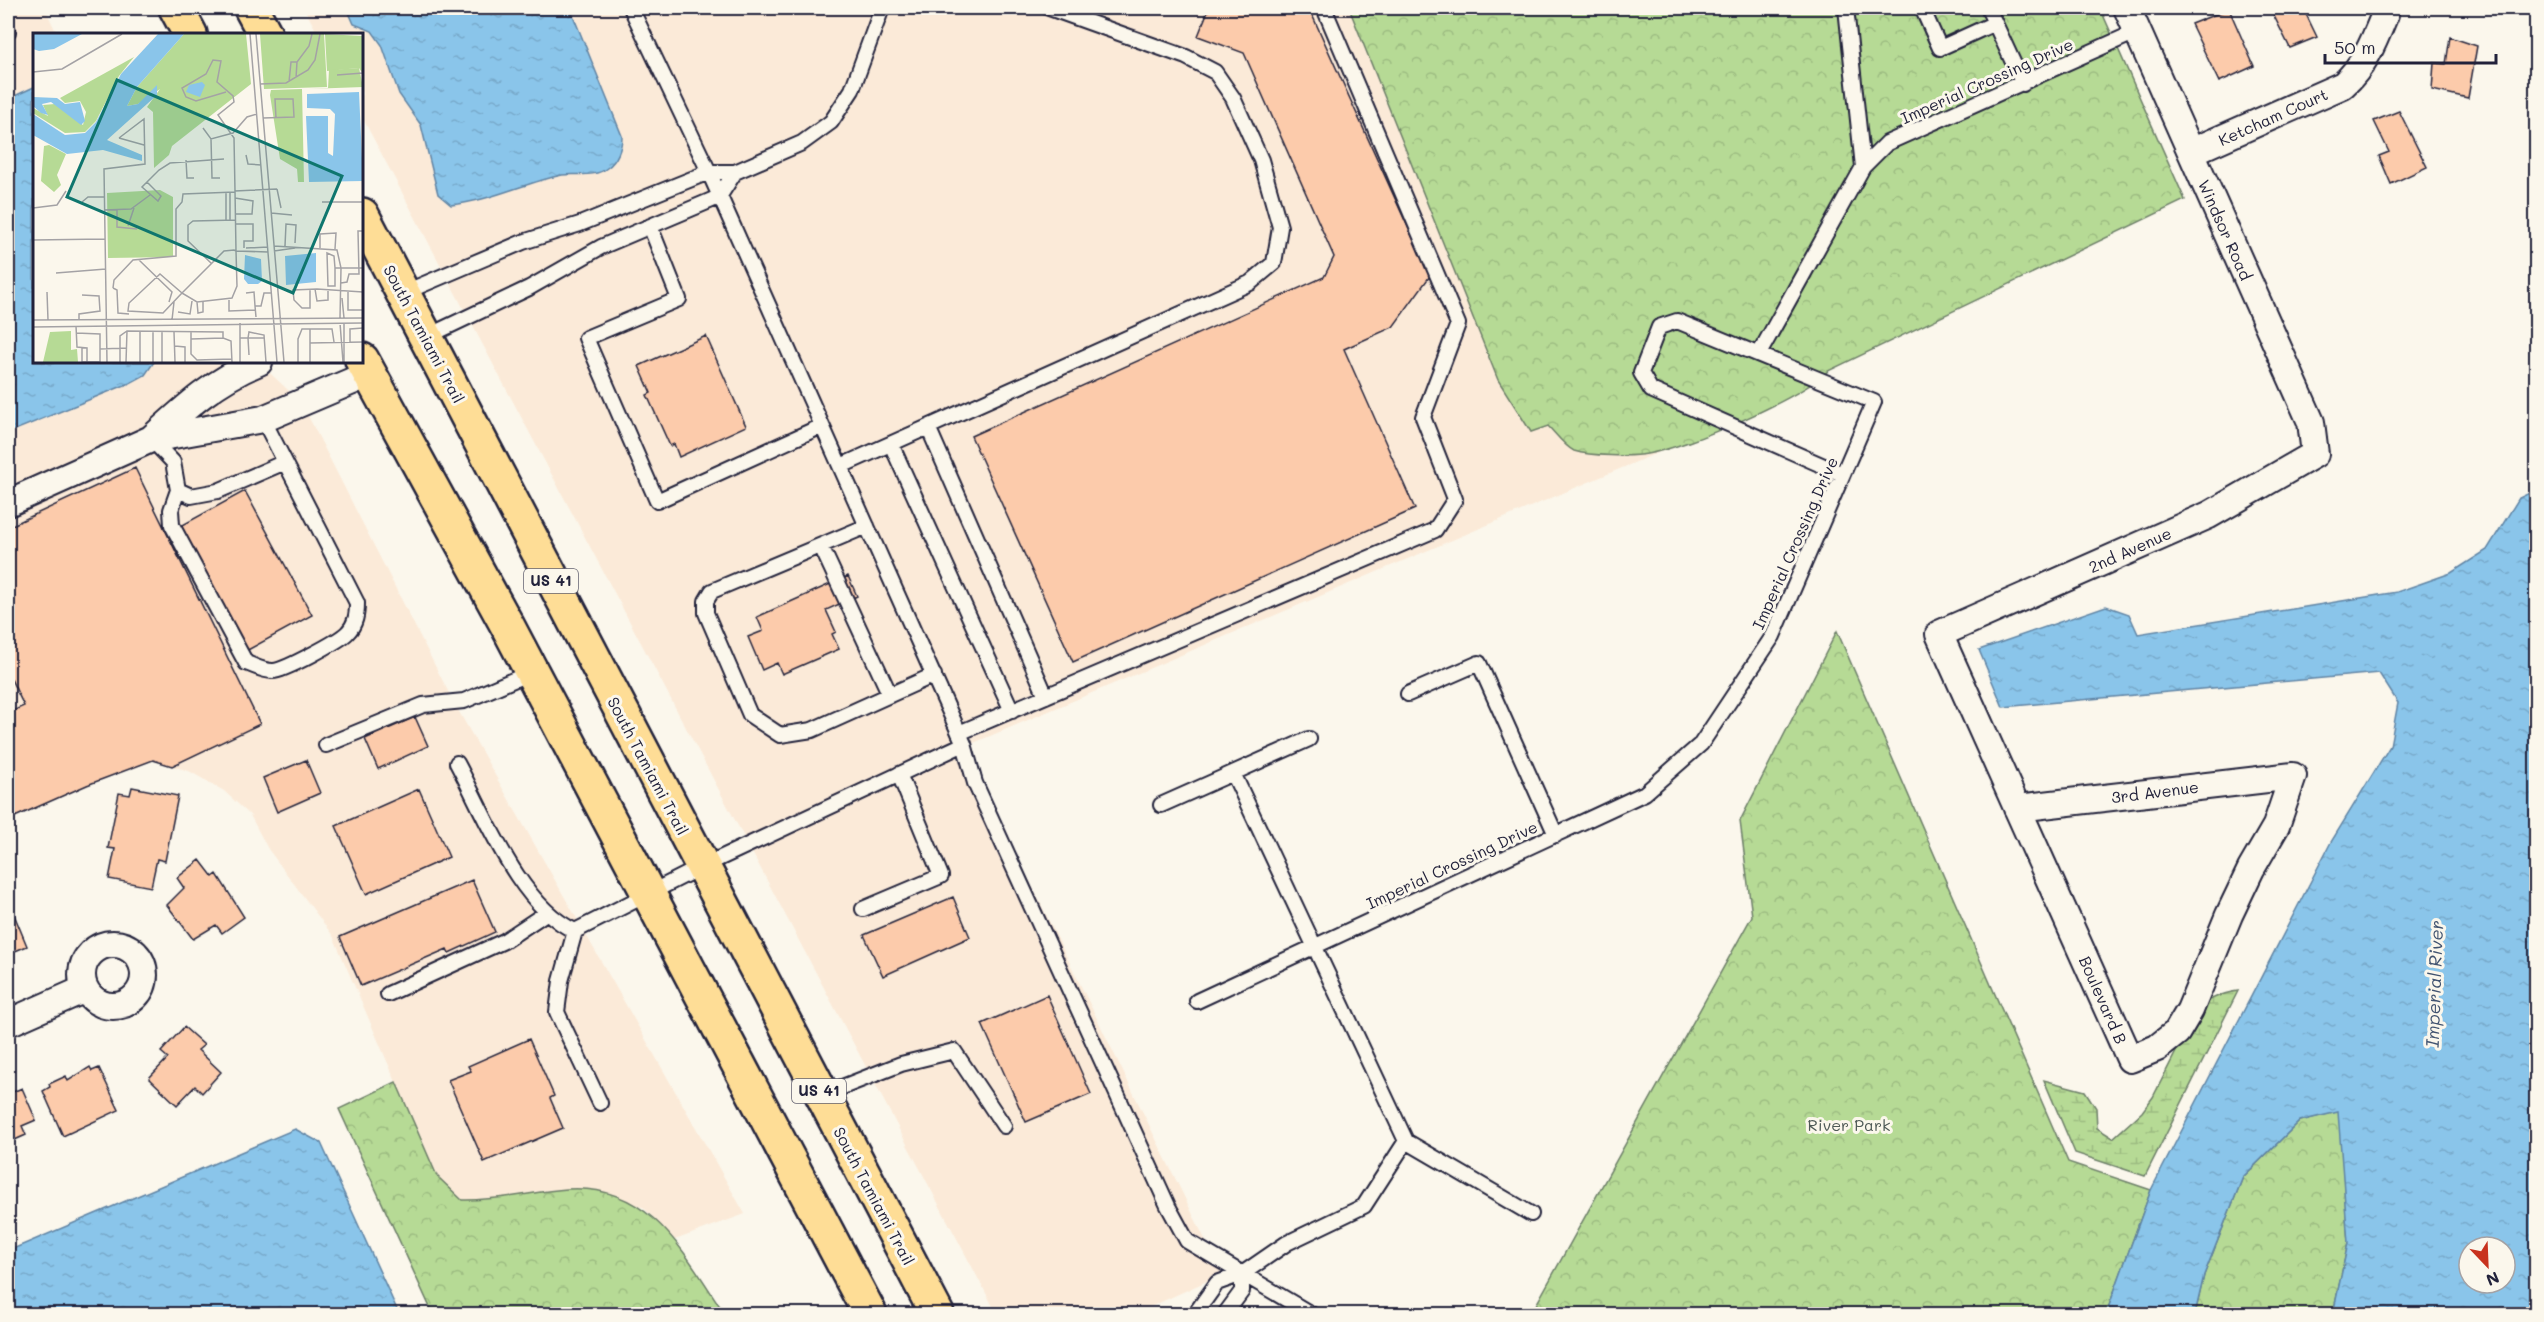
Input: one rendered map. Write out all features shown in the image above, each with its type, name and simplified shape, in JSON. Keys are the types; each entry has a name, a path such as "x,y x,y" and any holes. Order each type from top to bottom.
{"main road":[{"path":"176,8 189,33"},
{"path":"251,8 264,33"},
{"name":"South Tamiami Trail","path":"363,217 701,867 937,1314"},
{"path":"365,367 532,672 870,1314"}],"street":[{"name":"Windsor Road","path":"2127,8 2312,422 2315,454"},
{"name":"Ketcham Court","path":"2191,152 2343,85 2354,75 2369,53 2385,14"},
{"path":"151,439 199,395 233,373 257,363"},
{"path":"8,503 151,439 263,419 365,367"},
{"name":"2nd Avenue","path":"1939,634 2209,515 2315,454"},
{"name":"Boulevard B","path":"1939,634 2130,1059 2157,1048 2177,1032 2190,1010 2229,915 2251,869 2276,826 2293,776"},
{"name":"3rd Avenue","path":"2017,808 2293,776"},
{"path":"8,1023 85,989"}],"lane":[{"path":"631,8 709,172 841,466 962,739 975,783 1168,1206 1187,1241 1311,1314"},
{"path":"403,293 523,242 603,215 709,172 735,172 802,143 831,122 852,90 882,8"},
{"path":"841,466 1250,283 1274,263 1280,227 1261,160 1233,98 1215,72 1186,57 1049,8"},
{"path":"600,1103 557,1012 561,981 575,931 701,867 899,774 1012,711 1435,530 1455,499 1423,417 1458,324 1324,8"},
{"path":"1846,8 1863,167"},
{"path":"1922,8 1940,48 1995,23"},
{"path":"1988,8 2023,84"},
{"name":"Imperial Crossing Drive","path":"1197,1001 1645,793 1701,744 1773,636 1874,402 1760,354 1863,167 1887,143 2138,31"},
{"path":"426,337 529,288 601,247 719,197 735,172"},
{"path":"650,226 680,299 586,338 657,501 822,426"},
{"path":"1760,354 1677,321 1659,327 1641,373 1651,390 1842,474"},
{"path":"151,439 173,462 178,490 171,510 172,525 246,663 262,670 275,671 295,663 346,633 357,618 357,603 263,419"},
{"path":"928,427 1046,696"},
{"path":"891,444 1012,711"},
{"path":"178,490 190,496 218,491 285,462"},
{"path":"867,526 712,591 706,601 706,613 750,715 780,735 812,730 934,675"},
{"path":"821,546 891,695"},
{"path":"1408,694 1479,663 1556,835"},
{"path":"326,745 423,705 464,701 532,672"},
{"path":"1161,805 1309,739"},
{"path":"457,763 510,863 546,913 575,931"},
{"path":"1233,773 1406,1141 1531,1214"},
{"path":"863,909 941,876 899,774"},
{"path":"388,994 504,941 546,913"},
{"path":"822,1095 901,1064 954,1051 1004,1126"},
{"path":"1195,1314 1217,1283 1242,1274 1287,1243 1364,1206 1406,1141"},
{"path":"1225,1314 1242,1291 1242,1274"}],"shaded area":[{"path":"8,8 45,8 57,33 33,33 33,87 8,99"},
{"path":"304,8 347,8 354,24 372,31 382,45 399,94 421,125 438,194 503,193 553,177 572,173 590,174 622,136 570,8 1349,8 1498,380 1532,432 1547,426 1646,455 1669,448 964,747 1222,1274 1135,1314 997,1314 363,119 363,33 317,33"},
{"path":"153,363 259,363 301,402 454,703 745,1214 675,1240 643,1207 533,1193 497,1200 463,1200 437,1177 333,936 268,849 250,815 224,791 189,771 172,766 260,724 134,469 8,527 8,433 145,375"},
{"path":"8,673 24,706 8,713"}],"green space":[{"path":"1349,8 2100,8 2185,200 1828,371 1814,382 1769,408 1715,432 1647,454 1610,456 1581,453 1567,446 1548,426 1531,432 1498,380"},
{"name":"River Park","path":"1837,631 2068,1162 2151,1190 2106,1314 1531,1314 1752,916 1740,821"},
{"path":"2238,991 2145,1176 2075,1153 2044,1080 2085,1091 2096,1108 2097,1128 2113,1138 2142,1112 2153,1097 2187,1030 2192,1011 2214,998"},
{"path":"396,1082 437,1176 462,1200 489,1199 567,1189 596,1190 622,1198 643,1210 680,1247 725,1314 433,1314 339,1109"},
{"path":"2339,1111 2348,1243 2333,1314 2195,1314 2204,1275 2243,1177 2300,1121"}],"water":[{"path":"347,8 570,8 622,136 616,158 611,165 597,173 562,175 479,200 451,205 438,194 421,125 399,94 382,45 372,31 354,24"},
{"path":"33,87 33,363 153,363 145,375 130,383 8,433 8,99"},
{"name":"Imperial River","path":"2536,490 2536,1314 2333,1314 2348,1243 2338,1112 2300,1121 2243,1177 2204,1275 2195,1314 2106,1314 2151,1190 2331,842 2390,746 2398,703 2379,673 2003,707 1979,650 2106,606 2129,614 2138,634 2397,592 2451,573 2487,550 2519,498"},
{"path":"295,1129 321,1143 399,1314 8,1314 8,1251"}],"building":[{"path":"1209,8 1309,8 1430,276 1393,327 1344,349 1415,509 1073,662 971,436 1324,277 1334,257 1244,53 1198,36"},
{"path":"2270,8 2303,8 2317,37 2290,48"},
{"path":"2229,9 2254,66 2219,82 2191,24"},
{"path":"2450,37 2477,46 2468,98 2432,90 2434,63 2446,64"},
{"path":"2399,111 2427,167 2391,184 2379,156 2389,152 2374,121"},
{"path":"706,336 746,426 679,457 674,444 670,446 647,395 651,393 639,366"},
{"path":"135,468 260,724 172,766 153,760 87,785 8,820 8,713 24,706 8,673 8,527"},
{"path":"245,491 312,615 246,651 179,527"},
{"path":"848,576 857,596 826,610 836,632 832,634 839,649 782,674 777,663 762,670 748,637 763,631 757,617"},
{"path":"415,717 428,746 378,769 365,739"},
{"path":"306,760 320,793 277,812 263,778"},
{"path":"132,787 178,796 165,861 157,859 151,887 109,879 115,849 108,848 119,793 130,795"},
{"path":"419,789 449,857 366,894 336,826"},
{"path":"200,860 213,877 217,874 244,917 222,933 216,925 193,939 167,905 184,888 177,878"},
{"path":"472,880 495,932 449,953 447,949 361,986 340,937"},
{"path":"953,897 970,937 883,976 864,935"},
{"path":"8,900 27,946 8,954"},
{"path":"1047,995 1091,1094 1026,1122 982,1024"},
{"path":"184,1027 204,1045 198,1050 221,1072 202,1093 195,1086 177,1105 149,1078 168,1058 161,1052"},
{"path":"529,1039 554,1096 550,1098 563,1128 484,1162 448,1080 471,1071 468,1066"},
{"path":"90,1067 92,1071 99,1068 119,1110 63,1136 43,1091 50,1087 49,1084 66,1076 68,1081"},
{"path":"22,1088 36,1120 22,1126 26,1135 8,1143 8,1094"}]}
